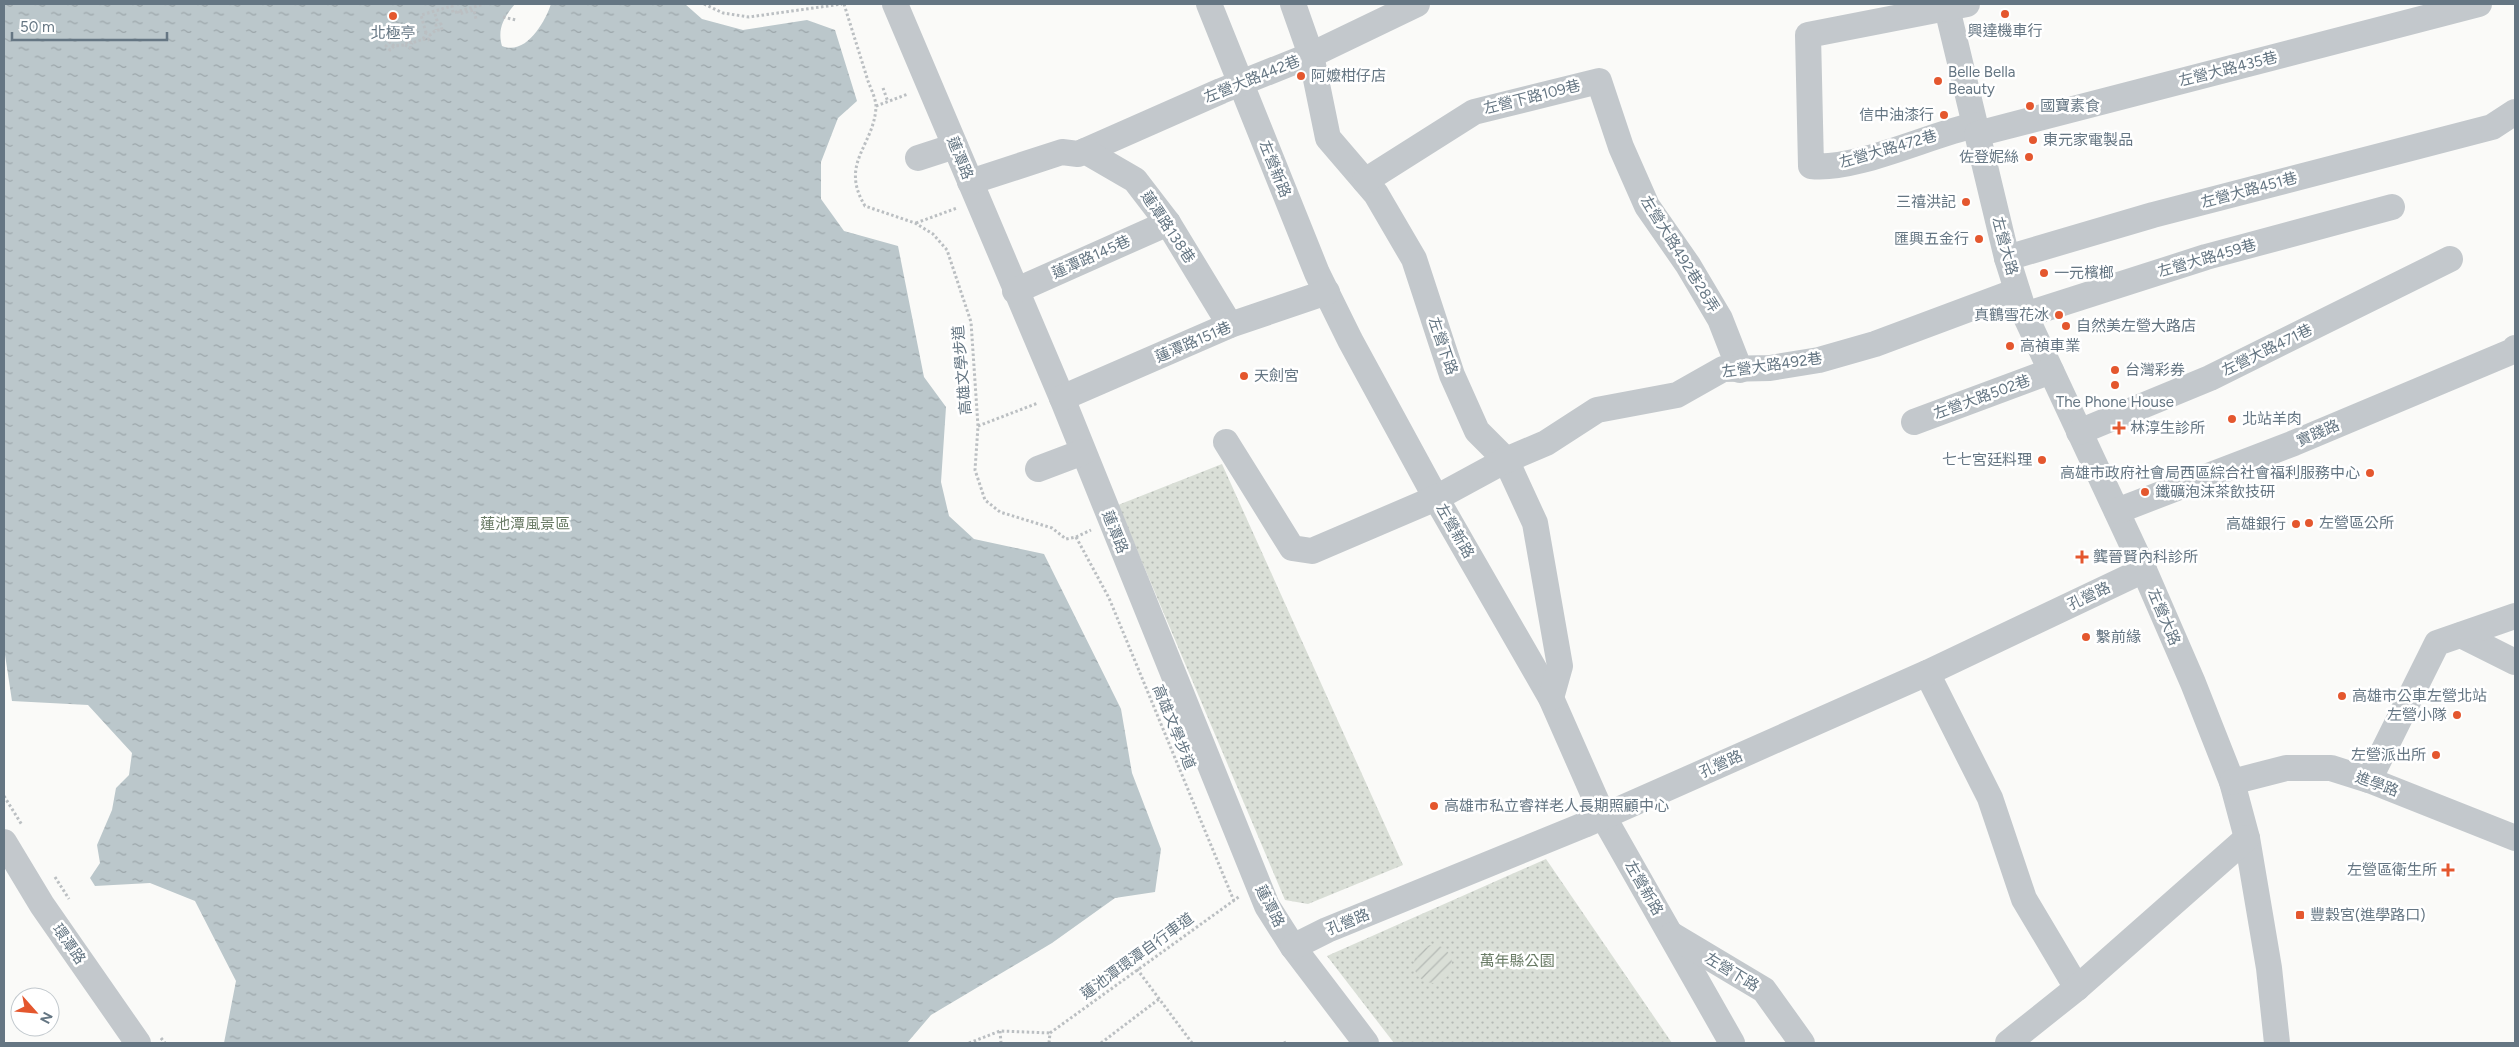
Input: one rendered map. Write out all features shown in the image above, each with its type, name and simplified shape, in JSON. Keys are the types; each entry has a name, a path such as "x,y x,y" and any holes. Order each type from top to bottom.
{"street":[{"name":"蓮潭路","path":"895,4 956,146 1015,291 1052,400 1083,452 1267,906 1294,947 1366,1043"},
{"name":"左營新路","path":"1209,4 1317,274 1436,498 1551,698 1603,816 1732,1043"},
{"name":"左營下路","path":"1293,4 1311,55 1328,138 1376,194 1414,259 1452,375 1477,431 1506,460 1535,523 1560,666 1551,698"},
{"name":"左營大路442巷","path":"1085,151 1221,91 1241,85 1311,55 1417,4"},
{"name":"左營大路435巷","path":"1976,130 2479,4"},
{"name":"左營大路","path":"1954,5 1976,130 2006,258 2025,315 2144,570 2193,683 2232,782 2247,838 2269,968 2277,1043"},
{"name":"左營大路472巷","path":"1954,5 1808,35 1811,166 1824,168 1882,154 1950,131 1976,130"},
{"name":"左營下路109巷","path":"1365,181 1474,112 1599,81"},
{"name":"左營大路492巷28弄","path":"1599,81 1622,147 1647,206 1688,265 1720,319 1740,370"},
{"name":"左營大路451巷","path":"2006,258 2153,216 2492,126 2515,112"},
{"path":"918,158 956,146"},
{"path":"970,182 1062,152 1078,154 1085,151"},
{"name":"蓮潭路138巷","path":"1085,151 1136,180 1168,223 1230,325"},
{"name":"左營大路459巷","path":"2025,315 2206,257 2392,207"},
{"name":"蓮潭路145巷","path":"1015,291 1168,223"},
{"name":"左營大路471巷","path":"2079,432 2210,378 2450,259"},
{"name":"左營大路492巷","path":"1226,442 1292,548 1312,551 1436,498 1506,460 1546,442 1597,410 1677,395 1723,369 1740,370 1795,365 1875,344 2017,291"},
{"name":"蓮潭路151巷","path":"1052,400 1230,325 1327,292"},
{"name":"實踐路","path":"2117,511 2294,443 2514,354"},
{"name":"左營大路502巷","path":"1914,422 2051,371"},
{"path":"1038,469 1083,452"},
{"name":"孔營路","path":"1294,947 1327,930 1603,816 1927,673 2144,570"},
{"path":"2370,780 2437,643 2515,616"},
{"path":"2461,634 2515,662"},
{"path":"1927,673 1990,798 2024,899 2077,988"},
{"name":"進學路","path":"2232,782 2286,768 2331,768 2370,780 2515,838"},
{"path":"2008,1043 2077,988 2247,838"},
{"name":"環潭路","path":"4,842 42,905 138,1043"},
{"name":"左營下路","path":"1671,935 1764,990 1802,1043"}],"path":[{"path":"459,13 484,4"},
{"path":"704,4 723,13 749,17 843,4 876,106 914,92"},
{"path":"430,35 426,33 421,16 452,6 453,13 474,10 476,19"},
{"path":"423,38 428,40 430,35 436,30 438,24 435,14"},
{"path":"503,17 516,20"},
{"path":"394,46 405,45 410,48 412,43 423,38 426,33"},
{"path":"883,88 888,102"},
{"name":"高雄文學步道","path":"876,106 871,128 860,151 855,172 856,190 865,206 915,223 933,234 947,250 971,322 978,426 976,470 985,500 1000,512 1052,528 1066,539 1076,537 1109,598 1234,901"},
{"path":"915,223 962,206"},
{"path":"978,426 1052,400"},
{"path":"1076,537 1094,529"},
{"name":"蓮池潭環潭自行車道","path":"1050,1033 1136,969 1234,901 1246,890"},
{"path":"1136,969 1192,1043"},
{"path":"1101,1043 1159,999"},
{"path":"1000,1031 1001,1043"},
{"path":"969,1043 1000,1031 1050,1033 1049,1043"}],"green space":[{"path":"1222,464 1403,865 1308,904 1285,900 1118,505"},
{"name":"萬年縣公園","path":"1546,859 1672,1043 1394,1043 1327,956"},
{"path":"1433,945 1447,950 1452,964 1447,978 1433,983 1419,978 1414,964 1419,950"}],"water":[{"name":"蓮池潭風景區","path":"4,4 515,4 502,23 500,34 502,46 511,48 519,46 533,36 544,20 551,4 685,4 702,19 743,30 807,20 835,30 857,101 838,118 821,162 821,199 844,231 898,246 924,377 946,407 941,482 949,516 974,539 1044,554 1121,709 1132,773 1161,849 1155,892 1115,898 1052,943 931,1015 907,1043 224,1043 236,981 195,901 150,883 95,886 90,878 100,863 97,845 112,810 116,788 129,775 132,753 88,705 12,701 4,648"}],"place":[{"name":"興達機車行","path":"2005,14"},
{"name":"北極亭","path":"393,16"},
{"name":"阿嬤柑仔店","path":"1301,76"},
{"name":"Belle Bella Beauty","path":"1938,81"},
{"name":"國寶素食","path":"2030,106"},
{"name":"信中油漆行","path":"1944,115"},
{"name":"東元家電製品","path":"2033,140"},
{"name":"佐登妮絲","path":"2029,157"},
{"name":"三禧洪記","path":"1966,202"},
{"name":"匯興五金行","path":"1979,239"},
{"name":"一元檳榔","path":"2044,273"},
{"name":"真鶴雪花冰","path":"2059,315"},
{"name":"自然美左營大路店","path":"2066,326"},
{"name":"高禎車業","path":"2010,346"},
{"name":"台灣彩券","path":"2115,370"},
{"name":"天劍宮","path":"1244,376"},
{"name":"The Phone House","path":"2115,385"},
{"name":"北站羊肉","path":"2232,419"},
{"name":"林淳生診所","path":"2119,428"},
{"name":"七七宮廷料理","path":"2042,460"},
{"name":"高雄市政府社會局西區綜合社會福利服務中心","path":"2370,473"},
{"name":"鐵礦泡沫茶飲技研","path":"2145,492"},
{"name":"左營區公所","path":"2309,523"},
{"name":"高雄銀行","path":"2296,524"},
{"name":"龔晉賢內科診所","path":"2082,557"},
{"name":"繫前緣","path":"2086,637"},
{"name":"高雄市公車左營北站","path":"2342,696"},
{"name":"左營小隊","path":"2457,715"},
{"name":"左營派出所","path":"2436,755"},
{"name":"高雄市私立睿祥老人長期照顧中心","path":"1434,806"},
{"name":"左營區衛生所","path":"2448,870"},
{"name":"豐穀宮(進學路口)","path":"2300,915"}]}
